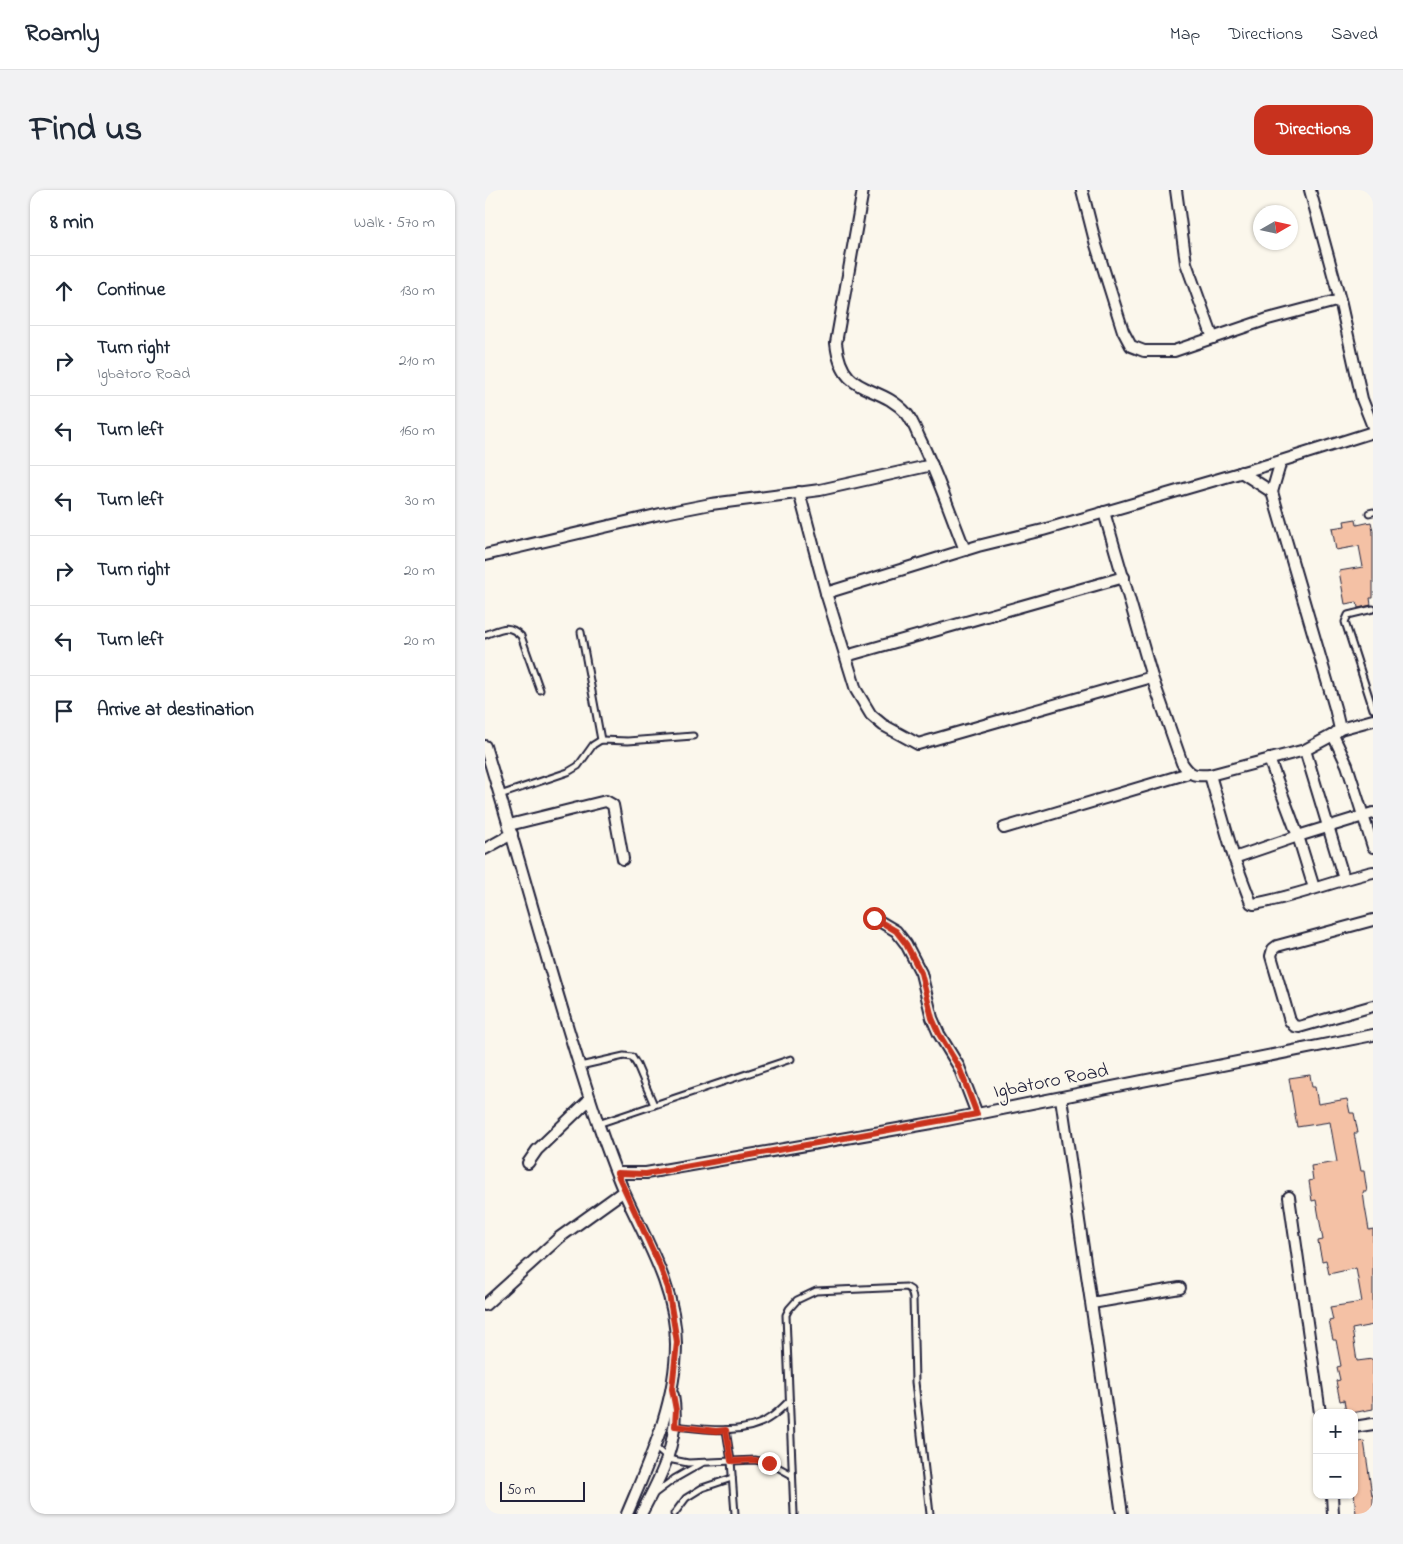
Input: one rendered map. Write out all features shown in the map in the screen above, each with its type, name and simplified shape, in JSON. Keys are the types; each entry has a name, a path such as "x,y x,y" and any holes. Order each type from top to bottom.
{"street":[{"path":"863,190 836,344 838,356 843,371 856,385 884,395 907,414 932,465 965,550"},
{"path":"1082,190 1096,245 1120,323 1131,346 1144,351 1174,351 1268,319 1340,300"},
{"path":"1176,190 1186,263 1213,338"},
{"path":"1310,190 1340,300 1362,399 1373,427"},
{"path":"826,593 965,550 1043,530 1281,461 1373,432"},
{"path":"1281,461 1272,492 1335,708 1337,732 1347,765 1368,814 1373,847"},
{"path":"485,554 677,510 820,490 932,465"},
{"path":"1241,472 1272,492"},
{"path":"799,492 826,593 856,690 871,715 883,725 918,744 1152,677"},
{"path":"1104,512 1152,677 1182,763 1189,773 1196,776 1210,775 1305,750 1337,732 1373,720"},
{"path":"845,656 1124,577"},
{"path":"485,746 598,1124 624,1191 659,1264 668,1288 677,1342 672,1389 665,1419 655,1447 627,1514"},
{"path":"1305,750 1344,879"},
{"path":"1269,759 1298,836 1314,888"},
{"path":"1003,828 1189,773"},
{"path":"1210,775 1234,858 1251,903 1281,898 1373,872"},
{"path":"485,849 511,829 606,801 613,805 623,860"},
{"path":"1234,858 1368,814"},
{"path":"874,918 896,931 906,944 921,973 932,1018 939,1034 959,1067 977,1114"},
{"path":"1373,920 1277,946 1273,949 1271,956 1293,1026 1299,1027 1373,1006"},
{"name":"Igbatoro Road","path":"617,1173 646,1174 977,1114 1373,1036"},
{"path":"1061,1098 1122,1514"},
{"path":"528,1164 537,1150 590,1099"},
{"path":"485,1305 560,1237 624,1191"},
{"path":"1289,1197 1319,1409"},
{"path":"1092,1303 1181,1288"},
{"path":"641,1514 668,1459 675,1426 676,1410 672,1389"},
{"path":"1358,1426 1373,1424"},
{"path":"1332,1499 1333,1514"}],"lane":[{"path":"1373,609 1348,615 1345,622 1373,709"},
{"path":"485,635 507,627 515,629 521,636 540,690"},
{"path":"581,632 601,740"},
{"path":"500,795 568,772 578,766 593,745 601,740 628,741 693,736"},
{"path":"580,1066 624,1056 632,1057 654,1105"},
{"path":"598,1124 791,1059"},
{"path":"794,1514 786,1315 797,1300 816,1292 906,1287 911,1290 913,1298 915,1382 930,1514"},
{"path":"675,1426 716,1431 749,1426 769,1419 789,1402"},
{"path":"726,1430 731,1461 735,1514"},
{"path":"655,1447 668,1459 688,1463 755,1460 769,1463 792,1475"},
{"path":"650,1497 674,1479 703,1462"},
{"path":"673,1514 686,1498 702,1488 732,1478"}],"building":[{"path":"1356,519 1357,525 1371,522 1373,531 1373,598 1370,598 1371,605 1358,608 1357,602 1345,604 1339,571 1363,567 1359,546 1336,550 1332,528 1345,526 1344,521"},
{"path":"1310,1075 1312,1087 1315,1087 1318,1104 1347,1099 1350,1113 1354,1113 1358,1133 1354,1133 1361,1171 1364,1171 1367,1192 1363,1192 1365,1207 1369,1230 1373,1229 1373,1325 1352,1329 1357,1361 1373,1359 1373,1409 1358,1412 1358,1409 1345,1409 1344,1400 1340,1401 1336,1381 1340,1380 1337,1367 1341,1366 1336,1340 1333,1340 1329,1321 1333,1320 1330,1307 1362,1302 1356,1268 1329,1274 1326,1260 1322,1261 1318,1241 1323,1240 1316,1200 1312,1201 1309,1181 1313,1180 1311,1166 1337,1162 1330,1122 1297,1127 1289,1078"},
{"path":"1364,1441 1373,1495 1373,1514 1356,1514 1355,1499 1358,1499 1358,1442"}],"route":[{"path":"769,1463 755,1460 731,1461 726,1430 716,1431 675,1426 676,1410 672,1389 677,1342 668,1288 659,1264 617,1173 646,1174 977,1114 959,1067 939,1034 932,1018 921,973 906,944 896,931 874,918"}]}
